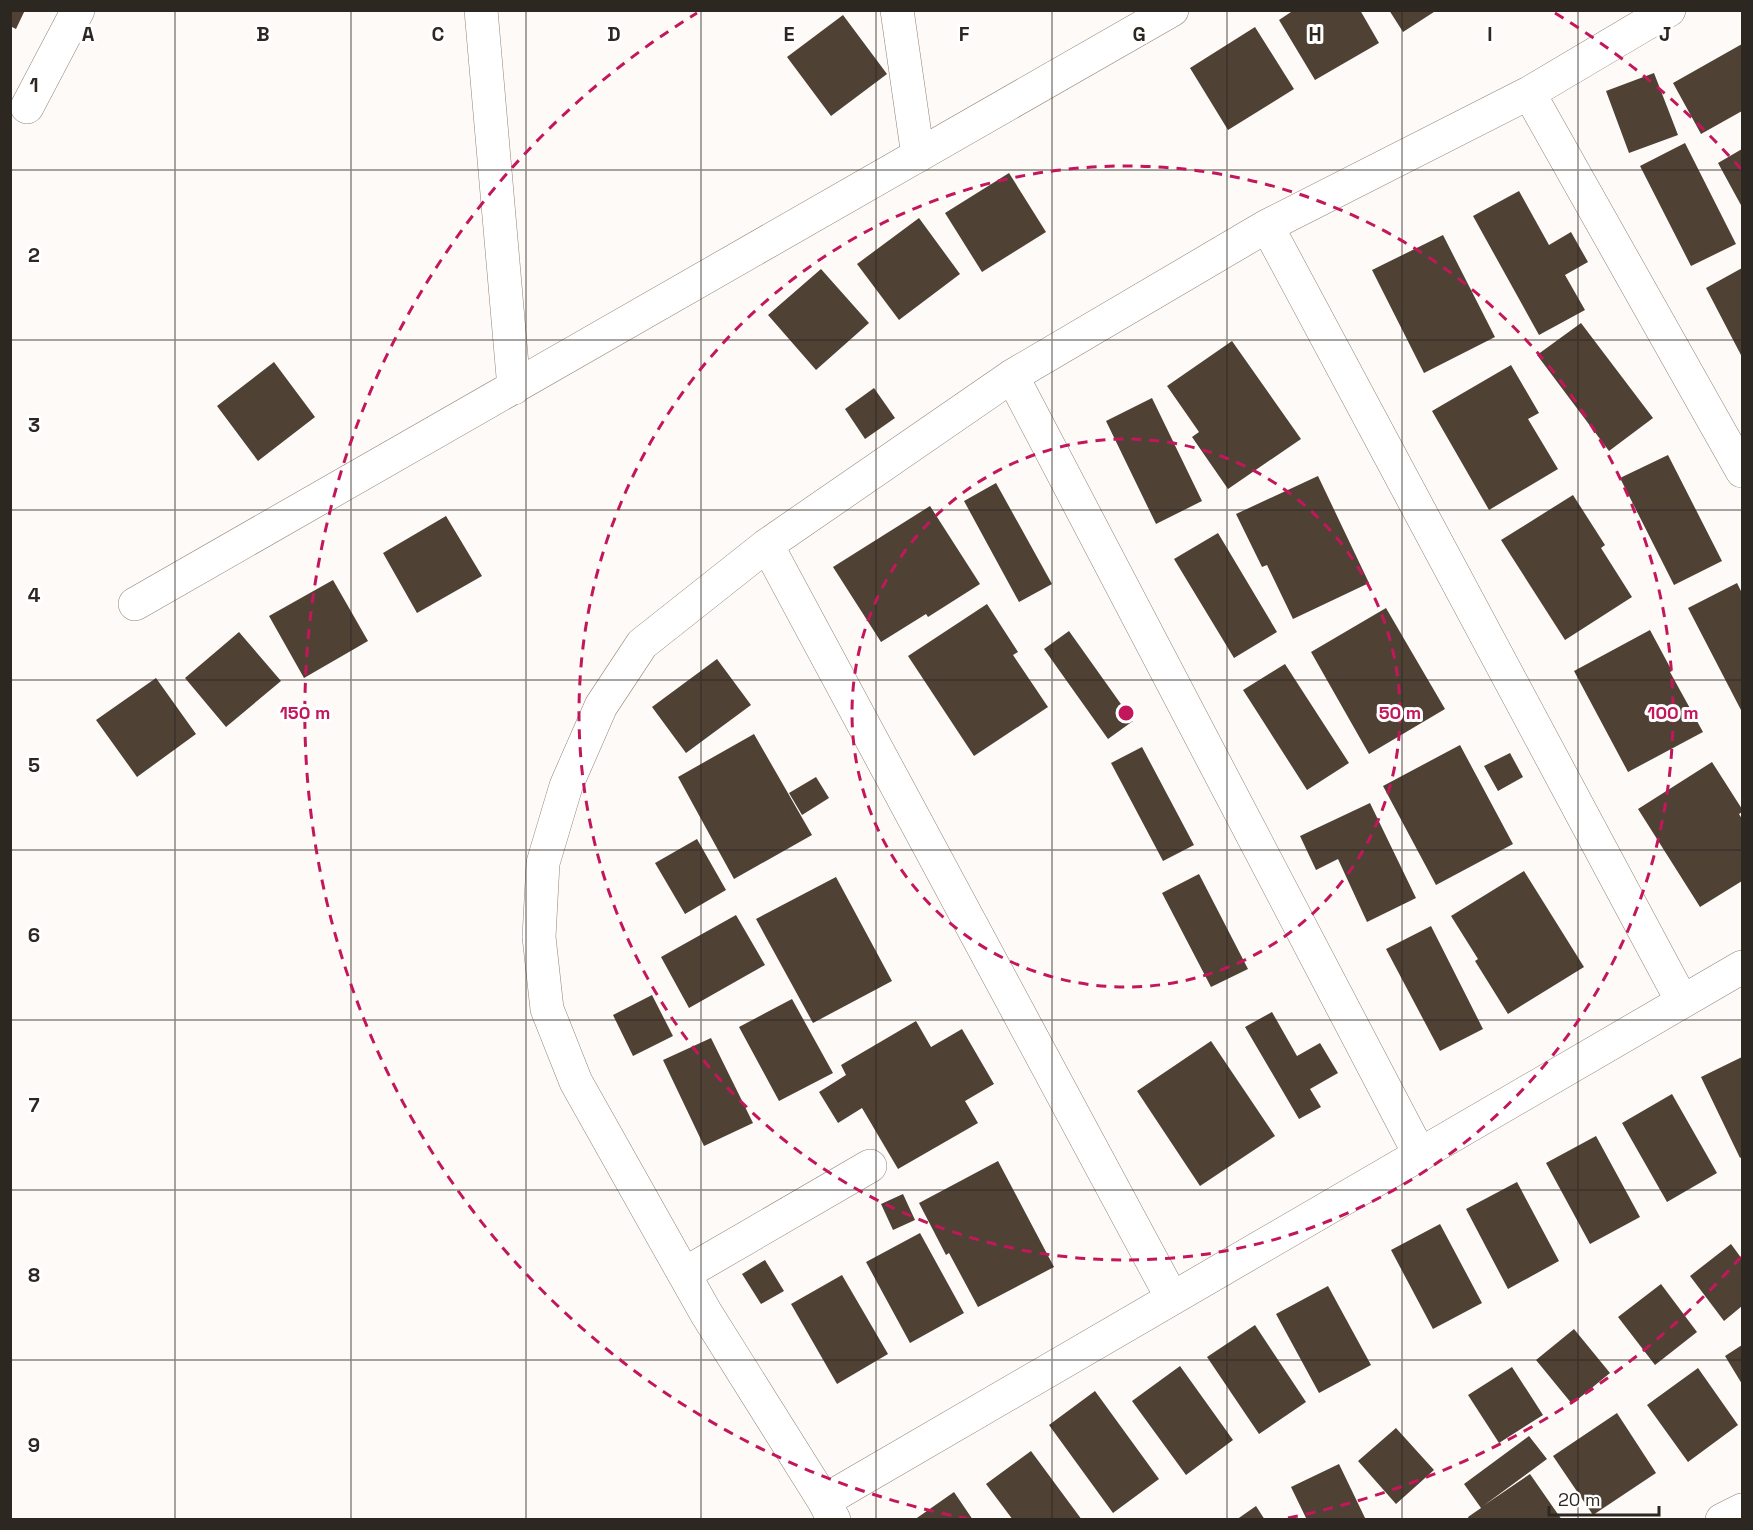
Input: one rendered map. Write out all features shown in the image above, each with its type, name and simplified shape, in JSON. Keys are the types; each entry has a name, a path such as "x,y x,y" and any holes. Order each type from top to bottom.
{"street":[{"path":"27,107 78,10"},
{"path":"481,10 514,387"},
{"path":"897,10 918,156"},
{"path":"135,604 1172,10"},
{"path":"1669,10 1529,93 1266,226 1012,376 767,545 642,645 601,706 566,786 543,863 539,937 547,1009 576,1082 706,1313 829,1510 1172,1298 1743,967"},
{"path":"1529,93 1743,471"},
{"path":"1266,226 1682,1001"},
{"path":"1012,376 1420,1155"},
{"path":"767,545 1172,1298"},
{"path":"684,1274 870,1166"},
{"path":"1722,1520 1743,1510"}],"building":[{"path":"10,10 25,10 16,29 10,26"},
{"path":"1294,10 1360,10 1379,43 1315,80 1279,20"},
{"path":"1389,10 1437,10 1403,32"},
{"path":"843,15 887,74 831,116 787,57"},
{"path":"1255,27 1294,89 1228,130 1190,68"},
{"path":"1742,44 1742,111 1701,134 1673,83"},
{"path":"1654,73 1678,135 1629,153 1606,91"},
{"path":"1685,143 1736,244 1691,266 1640,166"},
{"path":"1742,149 1742,207 1718,163"},
{"path":"1009,173 1046,232 982,272 945,213"},
{"path":"1519,191 1549,245 1571,232 1588,262 1565,275 1585,310 1539,335 1473,216"},
{"path":"919,218 960,274 899,320 857,264"},
{"path":"1443,235 1495,337 1424,373 1372,270"},
{"path":"1742,268 1742,357 1706,288"},
{"path":"821,269 869,323 816,370 768,315"},
{"path":"1581,323 1653,418 1609,451 1537,355"},
{"path":"1232,341 1301,439 1228,489 1192,437 1199,432 1167,386"},
{"path":"274,362 315,417 258,461 217,406"},
{"path":"1511,365 1539,413 1528,419 1558,469 1489,510 1432,411"},
{"path":"874,388 895,418 865,439 845,409"},
{"path":"1152,398 1202,501 1156,524 1106,421"},
{"path":"1668,455 1722,561 1674,585 1620,478"},
{"path":"1318,476 1369,583 1293,619 1267,565 1262,567 1236,514"},
{"path":"996,483 1052,584 1019,602 964,501"},
{"path":"1573,495 1605,545 1601,548 1632,597 1565,640 1501,540"},
{"path":"930,506 980,584 928,617 926,614 881,642 833,567"},
{"path":"446,516 482,576 417,613 383,553"},
{"path":"1218,533 1277,632 1234,658 1174,559"},
{"path":"333,580 368,641 304,678 269,616"},
{"path":"1737,583 1742,593 1742,712 1688,608"},
{"path":"987,604 1018,652 1013,655 1048,707 974,756 908,656"},
{"path":"1386,608 1445,709 1369,754 1311,652"},
{"path":"1650,630 1703,732 1628,772 1574,671"},
{"path":"1069,631 1133,721 1108,739 1044,649"},
{"path":"239,632 281,681 226,727 185,678"},
{"path":"717,659 751,705 686,753 652,707"},
{"path":"1285,664 1349,763 1307,790 1243,690"},
{"path":"156,678 196,734 137,777 96,720"},
{"path":"754,734 812,835 734,879 678,777"},
{"path":"1460,745 1513,844 1436,885 1383,786"},
{"path":"1142,747 1194,845 1163,861 1111,763"},
{"path":"1510,753 1523,777 1498,791 1484,766"},
{"path":"1712,762 1742,809 1739,814 1742,819 1742,881 1700,907 1638,809"},
{"path":"816,777 829,798 802,815 789,793"},
{"path":"1370,803 1416,898 1367,922 1338,859 1316,870 1300,836"},
{"path":"697,839 726,890 685,914 655,863"},
{"path":"1524,871 1584,967 1508,1014 1475,961 1478,959 1451,916"},
{"path":"1199,874 1248,969 1211,987 1162,893"},
{"path":"836,877 892,981 813,1023 756,919"},
{"path":"736,915 765,965 689,1008 661,957"},
{"path":"1431,926 1483,1029 1440,1051 1386,949"},
{"path":"652,995 673,1036 633,1056 613,1015"},
{"path":"792,999 833,1073 779,1101 739,1027"},
{"path":"1272,1012 1297,1056 1320,1043 1338,1073 1310,1089 1321,1107 1299,1119 1245,1027"},
{"path":"916,1021 931,1047 962,1029 994,1084 965,1101 978,1123 898,1169 862,1108 838,1123 819,1092 846,1075 841,1065"},
{"path":"711,1038 753,1123 704,1146 663,1060"},
{"path":"1211,1041 1275,1136 1200,1186 1137,1091"},
{"path":"1742,1057 1742,1157 1740,1158 1701,1077"},
{"path":"1672,1094 1717,1173 1667,1202 1622,1123"},
{"path":"1596,1136 1640,1217 1590,1244 1546,1163"},
{"path":"998,1161 1054,1267 978,1307 949,1253 946,1255 919,1203"},
{"path":"1517,1182 1559,1261 1508,1289 1466,1209"},
{"path":"903,1194 915,1220 893,1230 881,1204"},
{"path":"1440,1224 1482,1303 1433,1329 1391,1250"},
{"path":"920,1233 964,1313 910,1343 866,1262"},
{"path":"1731,1244 1742,1259 1742,1306 1724,1321 1690,1276"},
{"path":"765,1260 784,1291 761,1304 742,1274"},
{"path":"842,1275 888,1354 837,1384 791,1304"},
{"path":"1661,1284 1697,1332 1655,1365 1618,1317"},
{"path":"1328,1286 1371,1365 1319,1393 1276,1314"},
{"path":"1255,1325 1306,1402 1259,1434 1207,1357"},
{"path":"1574,1329 1610,1373 1572,1404 1536,1360"},
{"path":"1742,1345 1742,1384 1725,1356"},
{"path":"1180,1366 1233,1440 1186,1475 1132,1401"},
{"path":"1512,1367 1543,1415 1499,1443 1468,1395"},
{"path":"1698,1368 1738,1425 1688,1462 1647,1405"},
{"path":"1095,1391 1159,1479 1113,1513 1049,1425"},
{"path":"1617,1413 1656,1473 1593,1515 1553,1456"},
{"path":"1396,1428 1434,1470 1396,1504 1358,1461"},
{"path":"1529,1436 1547,1459 1483,1506 1530,1474 1562,1520 1469,1520 1468,1517 1481,1508 1464,1484"},
{"path":"1031,1451 1082,1520 1013,1520 986,1484"},
{"path":"1339,1464 1366,1520 1307,1520 1291,1487"},
{"path":"954,1492 973,1520 914,1520"},
{"path":"1256,1506 1265,1520 1236,1520"}]}
